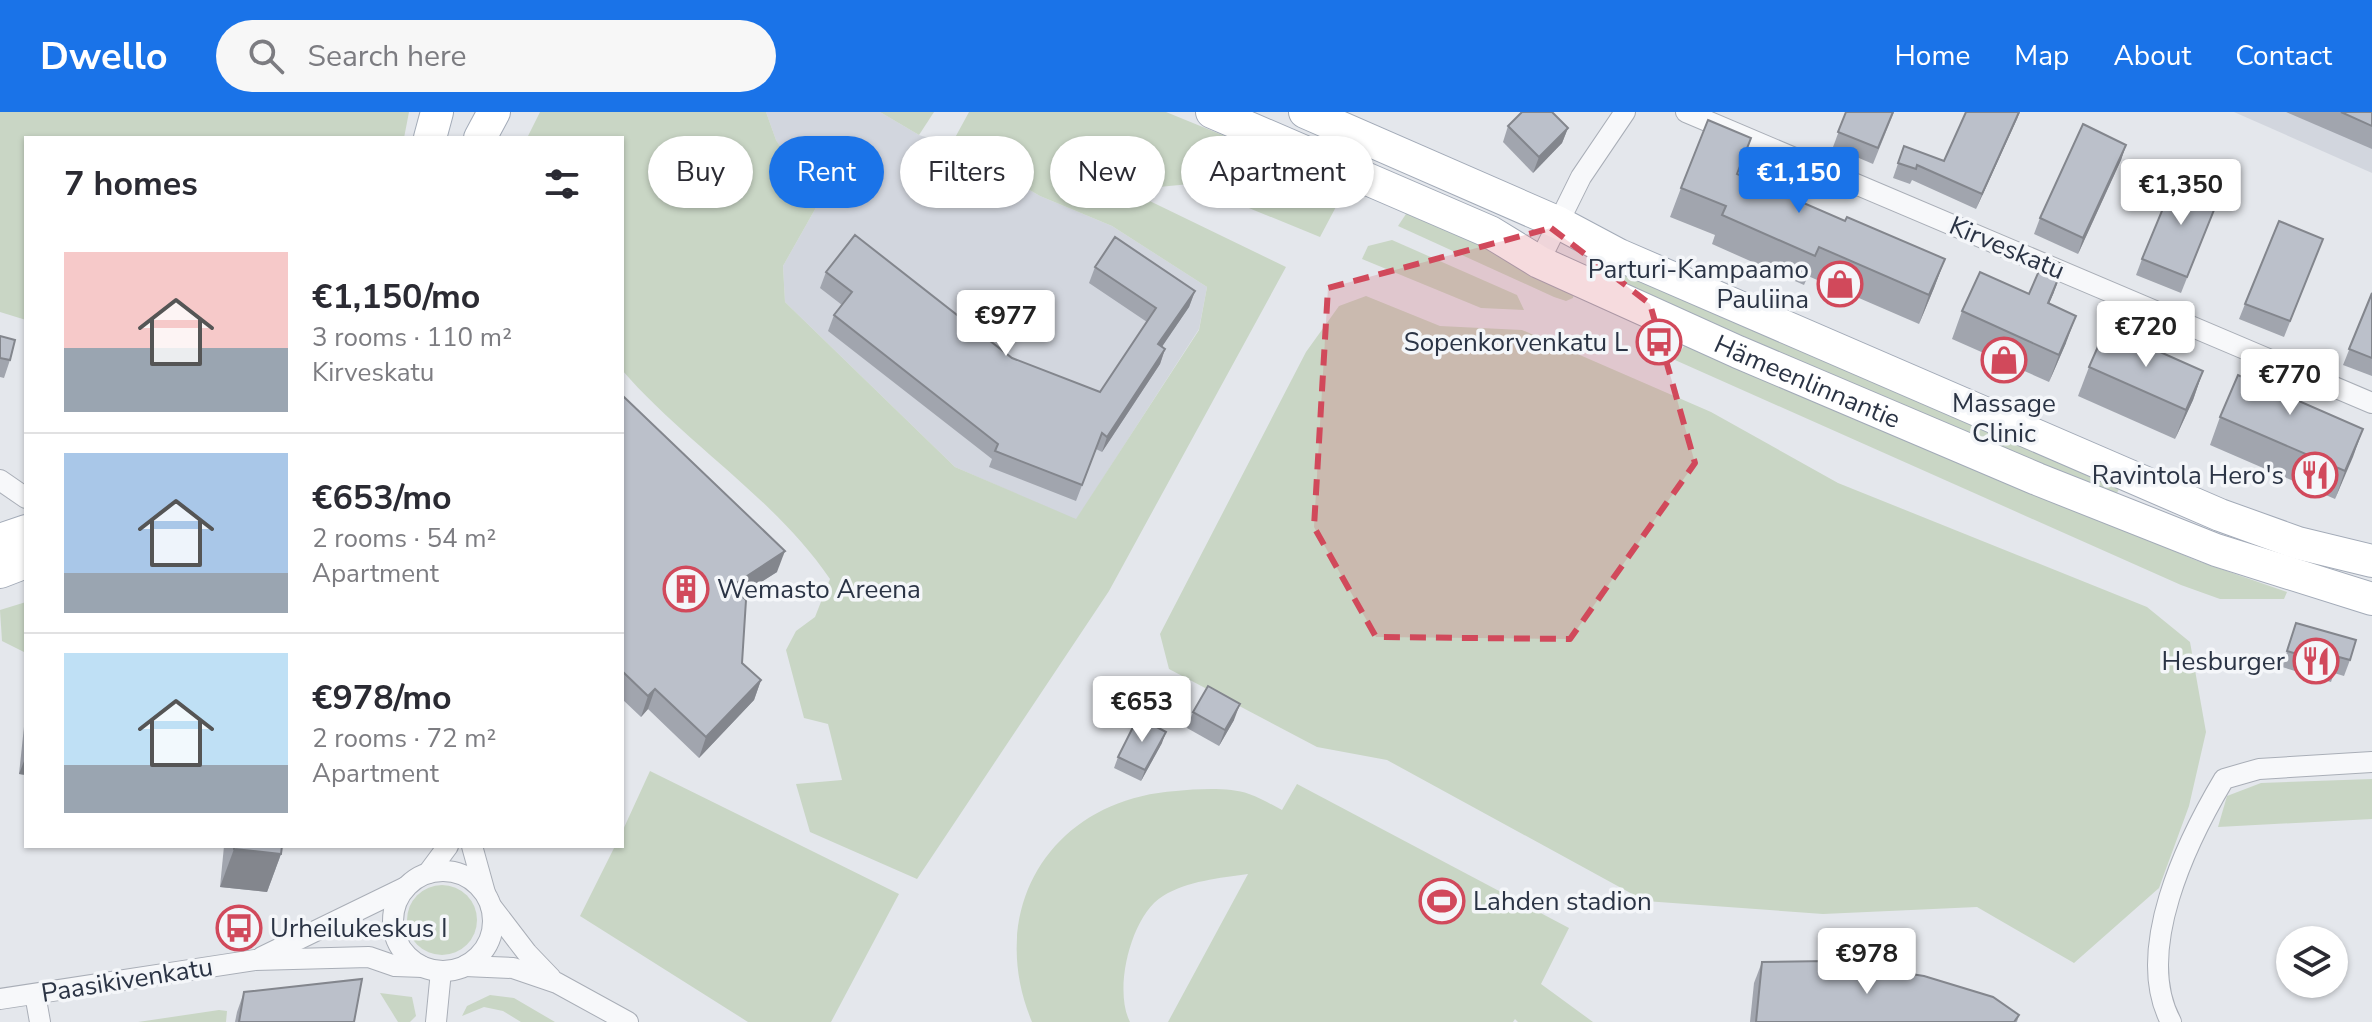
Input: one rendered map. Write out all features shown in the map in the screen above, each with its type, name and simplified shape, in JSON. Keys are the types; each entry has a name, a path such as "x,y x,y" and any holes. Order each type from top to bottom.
{"main road":[{"path":"431,136 437,112"},
{"path":"468,136 475,112"},
{"path":"481,136 494,112"},
{"name":"Hämeenlinnantie","path":"1305,112 1559,223 1619,255 2220,515 2298,543 2372,561"},
{"name":"Hämeenlinnantie","path":"1229,115 1490,232 1539,262 1738,352 2037,479 2216,550 2372,599"},
{"path":"0,572 24,563"}],"street":[{"path":"1539,262 1581,177 1625,112"},
{"name":"Kirveskatu","path":"1686,112 2372,403"},
{"path":"0,480 24,497"},
{"path":"2171,1022 2165,1011 2158,962 2162,921 2204,812 2224,779 2259,769 2372,762"},
{"path":"447,848 428,873 406,887 393,911 395,938 402,950 432,969 465,966 513,968 557,983 628,1022"},
{"path":"465,966 489,940 493,917 473,848"},
{"path":"428,873 460,873 488,899 527,953 557,983"},
{"name":"Paasikivenkatu","path":"255,960 406,887"},
{"name":"Paasikivenkatu","path":"0,999 255,960 369,957 395,966 432,969"},
{"path":"432,969 436,1022"},
{"path":"35,994 40,1022"}],"highlighted area":[{"path":"1551,228 1650,304 1695,463 1570,639 1376,637 1314,527 1328,288"}],"shaded area":[{"path":"766,112 880,112 922,136 900,136 900,208 1034,208 1034,193 1050,200 1050,208 1069,208 1112,226 1207,287 1199,329 1076,520 955,467 785,302 783,266 816,208 884,208 884,136 775,136"},
{"path":"2234,112 2372,112 2372,173"}],"green space":[{"path":"0,112 409,112 404,136 24,136 24,319 0,312"},
{"path":"540,112 766,112 775,136 769,136 769,208 816,208 783,266 785,302 955,467 1076,519 1199,330 1207,287 1112,226 1069,208 1164,208 1286,267 1109,591 917,879 810,832 796,784 842,780 828,724 804,718 786,650 796,631 815,617 830,579 783,523 624,372 624,136 528,136"},
{"path":"880,112 934,112 919,135"},
{"path":"969,112 1166,112 1225,136 1181,136 1181,185 1165,186 1165,136 1050,136 1050,200 1034,193 1034,136 956,136"},
{"path":"1249,208 1335,208 1320,237"},
{"path":"1410,208 1574,292 1573,298 1566,301 1554,297 1398,226"},
{"path":"1392,240 1517,295 1524,310 1481,308 1362,259 1368,246"},
{"path":"1609,268 2120,487 2117,493 2058,474 1604,279"},
{"path":"1366,296 1440,326 1522,330 1711,412 1838,483 2147,607 2190,642 2206,732 2189,806 2159,888 2074,963 1977,907 1823,914 1645,901 1387,760 1317,747 1169,669 1160,634 1306,352 1339,306"},
{"path":"1684,346 1719,355 2195,560 2287,592 2284,599 2220,599 2181,585 1675,360"},
{"path":"24,603 24,652 2,641 0,610"},
{"path":"650,771 899,894 831,1022 748,1022 580,916 614,848 624,848 624,828"},
{"path":"2372,779 2372,819 2218,827 2227,796 2261,783"},
{"path":"1297,784 1569,928 1541,984 1593,1022 1518,1022 1515,1019 1513,1022 1168,1022 1248,874 1182,887 1163,896 1152,906 1142,919 1128,954 1123,991 1130,1022 1032,1022 1019,979 1017,939 1024,900 1040,866 1064,837 1095,814 1133,799 1176,791 1223,789 1241,792 1282,810"},
{"path":"442,885 467,895 477,920 467,945 442,955 417,945 407,920 417,895"},
{"path":"380,993 412,997 416,1016 410,1022 398,1022"},
{"path":"490,995 514,998 555,1022 521,1022 503,1011 484,1007 462,1016 467,1006"},
{"path":"227,1011 226,1022 138,1022"}],"building":[{"path":"1522,112 1552,112 1568,128 1539,157 1508,126"},
{"path":"1846,112 1893,112 1878,148 1838,132"},
{"path":"1966,112 2019,112 1982,194 1917,165 1916,169 1898,163 1904,146 1944,161"},
{"path":"2341,112 2372,112 2372,126"},
{"path":"1708,120 1751,138 1737,174 1845,221 1847,217 1945,259 1929,295 1819,247 1815,256 1722,215 1726,206 1681,188"},
{"path":"2083,124 2126,145 2083,238 2040,218"},
{"path":"1797,173 1813,181 1805,196 1789,188"},
{"path":"2176,177 2220,195 2187,277 2142,259"},
{"path":"2279,221 2323,239 2290,321 2245,304"},
{"path":"855,235 1012,358 1100,392 1156,308 1095,267 1115,237 1195,291 1158,344 1165,349 1107,437 1102,433 1082,485 995,451 998,444 834,315 852,292 826,272"},
{"path":"2045,257 2064,265 2048,303 2076,316 2059,355 1962,311 1980,272 2029,294"},
{"path":"2372,293 2372,358 2349,349"},
{"path":"2106,328 2203,371 2186,410 2089,367"},
{"path":"0,336 15,340 10,360 0,358"},
{"path":"2279,352 2298,361 2283,394 2363,429 2345,471 2220,417 2238,375 2263,386"},
{"name":"Wemasto Areena","path":"624,397 785,551 732,586 746,600 742,663 761,680 706,737 655,689 648,696 624,673"},
{"path":"2296,623 2356,640 2350,660 2339,657 2337,666 2287,651"},
{"path":"1208,686 1240,704 1225,730 1193,712"},
{"path":"1138,717 1166,732 1145,770 1118,757"},
{"path":"234,848 282,848 281,854"},
{"path":"1828,961 1924,976 1993,997 2019,1015 2014,1022 1756,1022 1762,962"},
{"path":"362,979 354,1022 239,1022 244,992"}],"place":[{"name":"Parturi-Kampaamo Pauliina","path":"1840,284"},
{"name":"Sopenkorvenkatu L","path":"1659,342"},
{"name":"Massage Clinic","path":"2004,360"},
{"name":"Ravintola Hero's","path":"2315,475"},
{"name":"Wemasto Areena","path":"686,589"},
{"name":"Hesburger","path":"2316,661"},
{"name":"Lahden stadion","path":"1442,901"},
{"name":"Urheilukeskus I","path":"239,928"}]}
